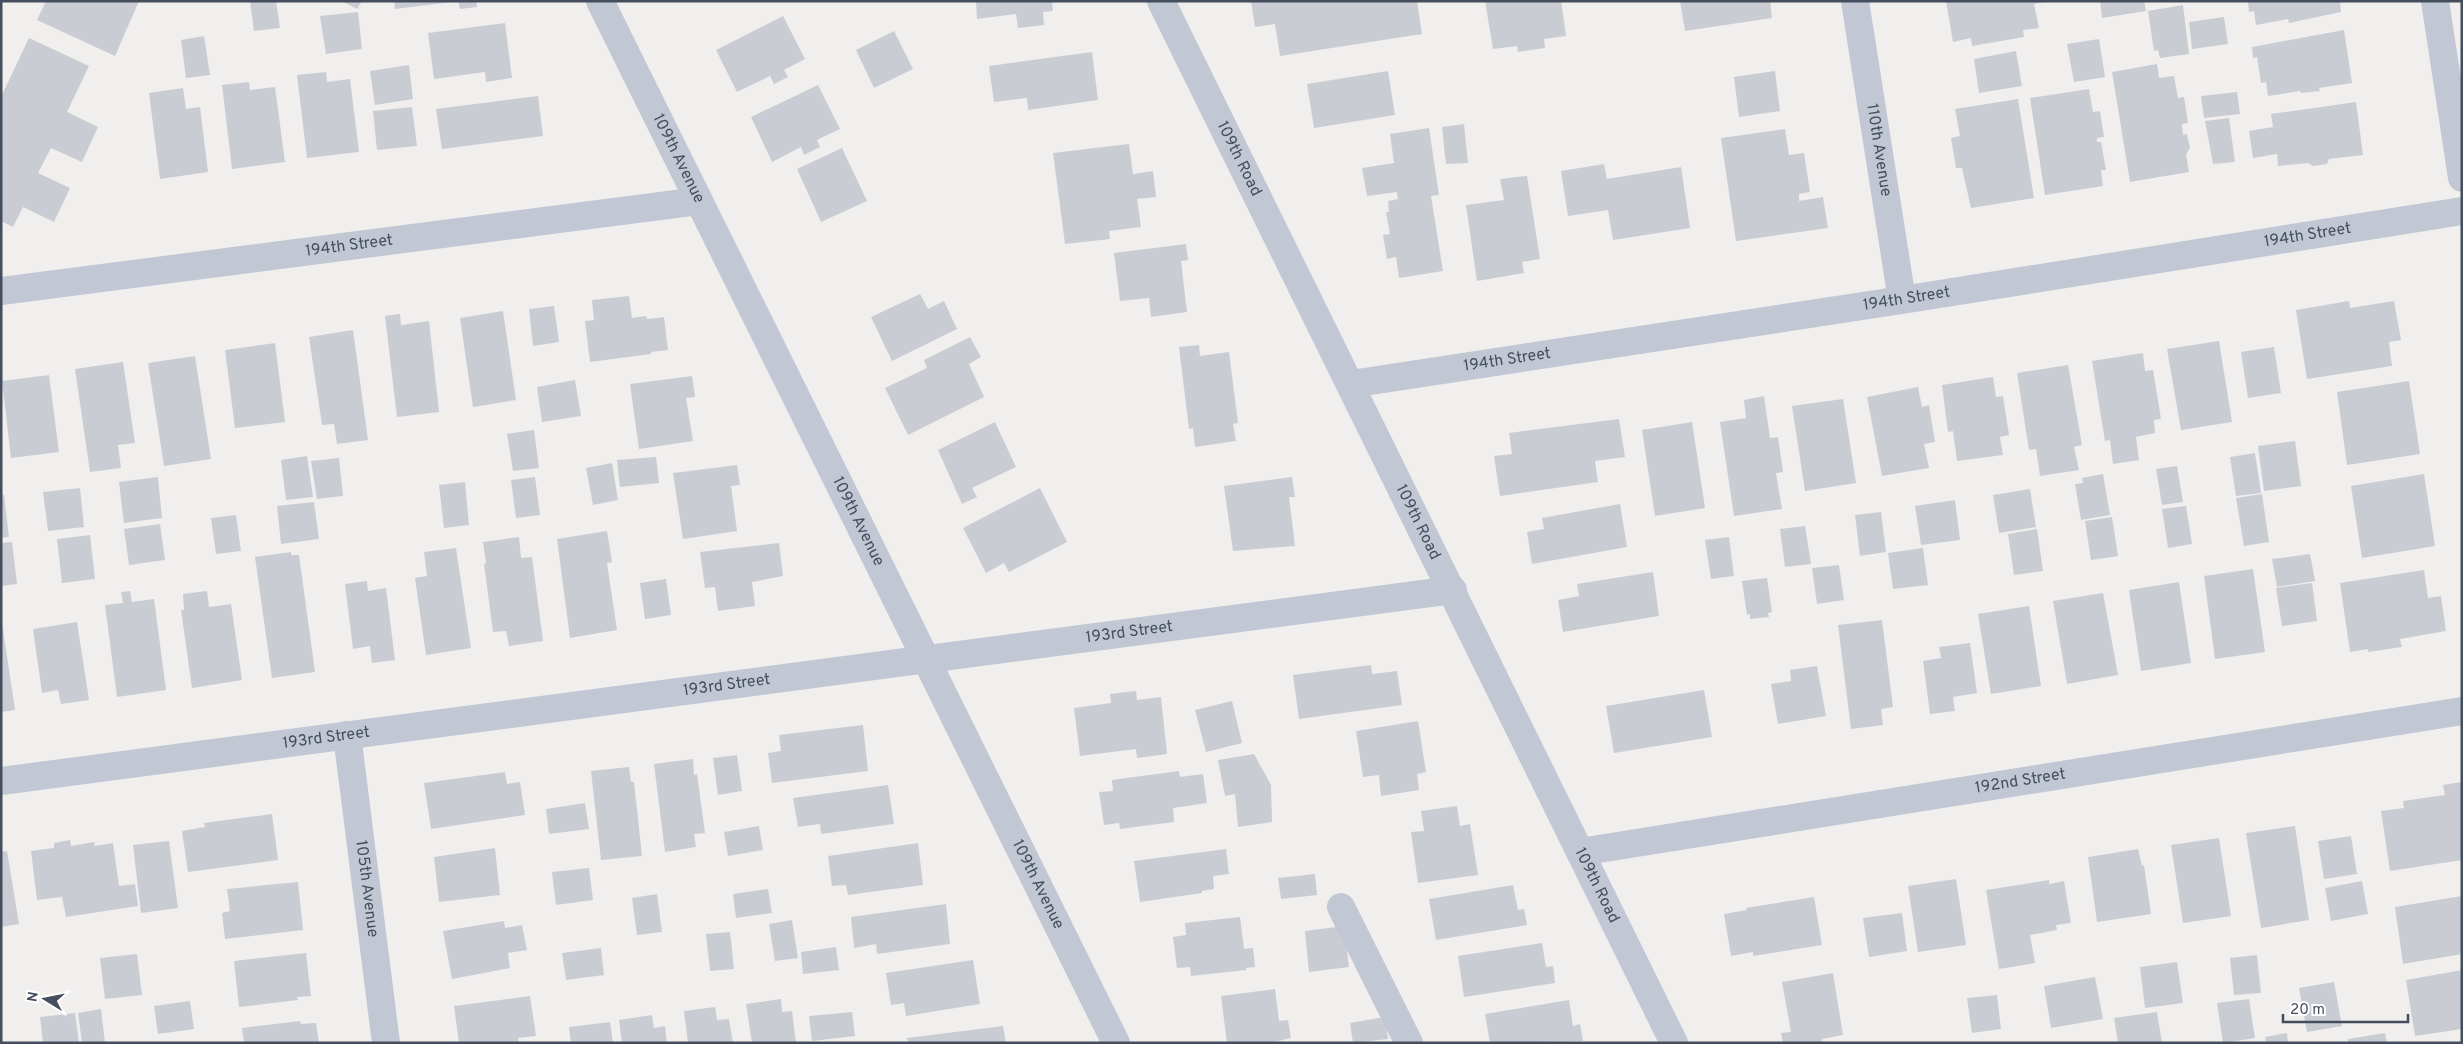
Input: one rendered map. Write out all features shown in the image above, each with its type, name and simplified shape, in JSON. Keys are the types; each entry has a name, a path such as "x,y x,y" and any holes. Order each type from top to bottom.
{"street":[{"name":"109th Avenue","path":"600,1 1116,1043"},
{"name":"109th Road","path":"1161,1 1453,590 1674,1043"},
{"name":"110th Avenue","path":"1856,1 1902,300"},
{"path":"2435,1 2458,127 2462,178"},
{"name":"194th Street","path":"1,291 699,201"},
{"name":"194th Street","path":"1351,384 1902,300 2462,211"},
{"name":"193rd Street","path":"1,781 1453,590"},
{"name":"192nd Street","path":"1580,852 2462,712"},
{"name":"105th Avenue","path":"347,735 386,1043"},
{"path":"1341,907 1409,1043"}],"building":[{"path":"46,1 139,1 115,56 37,20"},
{"path":"250,1 276,1 280,28 254,31"},
{"path":"342,1 362,1 357,9"},
{"path":"394,1 452,1 452,2 395,9"},
{"path":"458,1 476,1 477,7 460,9"},
{"path":"976,1 1052,1 1053,11 1043,12 1044,25 1018,28 1016,14 977,19"},
{"path":"1251,1 1417,1 1422,34 1280,56 1275,24 1255,27"},
{"path":"1485,1 1561,1 1566,36 1544,39 1545,48 1518,52 1517,46 1493,49"},
{"path":"1680,1 1770,1 1772,18 1685,31"},
{"path":"1946,1 2045,2 2034,4 2039,28 2023,30 2024,37 1972,46 1971,38 1953,42"},
{"path":"2100,1 2144,1 2146,11 2102,18"},
{"path":"2248,1 2340,1 2341,12 2289,23 2288,19 2256,25 2254,11 2249,12"},
{"path":"2183,5 2189,54 2160,58 2158,50 2154,51 2148,11"},
{"path":"358,12 362,49 326,54 320,16"},
{"path":"783,16 805,59 784,70 788,77 774,84 770,76 737,92 716,50"},
{"path":"2224,17 2228,44 2192,49 2189,22"},
{"path":"505,23 512,78 486,82 485,72 434,79 428,33"},
{"path":"2344,30 2352,83 2319,88 2320,91 2301,93 2300,91 2268,96 2266,82 2261,83 2257,57 2253,58 2252,47"},
{"path":"894,31 913,69 874,88 856,50"},
{"path":"204,36 210,75 186,78 181,40"},
{"path":"29,38 89,66 67,112 98,127 82,162 51,148 38,173 70,188 54,222 23,207 13,227 1,221 1,97"},
{"path":"2099,39 2105,77 2074,82 2067,44"},
{"path":"2016,51 2022,86 1979,93 1974,59"},
{"path":"1092,52 1098,100 1028,110 1027,98 994,102 989,66"},
{"path":"2157,64 2159,78 2174,76 2178,98 2184,97 2188,123 2182,124 2183,135 2187,134 2190,148 2186,154 2189,172 2130,182 2112,72"},
{"path":"409,65 413,99 375,105 370,71"},
{"path":"1388,71 1395,115 1314,128 1307,84"},
{"path":"1775,71 1780,111 1739,117 1734,77"},
{"path":"326,72 327,82 350,79 359,152 307,158 297,75"},
{"path":"249,82 250,90 275,87 285,162 232,169 222,85"},
{"path":"818,85 840,129 817,140 820,147 804,155 801,147 772,162 751,117"},
{"path":"183,88 186,109 200,107 208,172 160,179 149,93"},
{"path":"2089,89 2093,112 2100,111 2104,137 2097,138 2097,142 2101,142 2106,170 2101,170 2103,186 2045,195 2030,98"},
{"path":"2237,92 2240,114 2204,118 2201,96"},
{"path":"538,96 543,136 442,149 436,109"},
{"path":"2018,99 2034,198 1971,208 1962,168 1956,168 1951,138 1960,136 1955,109"},
{"path":"2356,102 2363,155 2329,159 2327,164 2313,166 2308,163 2278,166 2277,154 2253,158 2249,131 2273,127 2271,114"},
{"path":"412,107 417,146 377,150 373,111"},
{"path":"2229,118 2235,162 2213,164 2205,121"},
{"path":"1464,124 1468,163 1446,164 1442,127"},
{"path":"1429,128 1439,195 1431,196 1443,271 1399,278 1396,257 1387,259 1383,235 1390,234 1386,212 1389,212 1388,201 1398,199 1397,192 1367,196 1362,168 1394,163 1390,134"},
{"path":"1785,129 1789,155 1804,153 1810,192 1799,194 1799,201 1823,197 1828,228 1736,241 1721,138"},
{"path":"1129,144 1133,174 1153,171 1156,197 1137,199 1141,227 1109,231 1110,239 1065,244 1053,153"},
{"path":"842,148 867,201 821,222 797,169"},
{"path":"1604,164 1607,179 1681,167 1690,228 1613,240 1608,210 1568,216 1561,171"},
{"path":"1527,176 1540,259 1522,262 1524,273 1477,281 1466,205 1504,200 1500,179"},
{"path":"1186,244 1188,260 1181,261 1187,312 1151,317 1149,298 1120,301 1114,253"},
{"path":"920,294 928,309 944,301 957,329 892,361 871,317"},
{"path":"629,296 632,318 646,316 647,319 664,317 668,350 590,362 585,321 594,320 592,300"},
{"path":"2349,301 2350,308 2394,301 2401,340 2389,342 2392,366 2307,379 2296,310"},
{"path":"554,306 559,342 533,346 529,309"},
{"path":"503,311 516,400 473,407 460,318"},
{"path":"400,314 401,325 429,321 439,412 397,417 385,316"},
{"path":"353,330 368,440 337,444 334,424 322,425 309,337"},
{"path":"970,337 981,357 969,364 984,397 908,435 885,388 927,368 924,360"},
{"path":"2219,341 2232,422 2181,430 2167,349"},
{"path":"275,343 285,422 235,428 225,350"},
{"path":"1199,345 1200,356 1229,352 1238,423 1233,424 1236,441 1195,447 1193,428 1189,429 1179,347"},
{"path":"2274,347 2281,393 2248,398 2241,352"},
{"path":"2143,353 2145,371 2153,370 2161,419 2154,420 2155,433 2136,437 2139,460 2113,464 2110,440 2105,441 2092,361"},
{"path":"195,356 211,459 164,466 148,363"},
{"path":"123,362 135,443 118,445 121,468 90,472 75,369"},
{"path":"2068,365 2082,445 2074,447 2079,470 2040,476 2036,449 2029,450 2017,373"},
{"path":"49,375 59,452 11,458 2,381"},
{"path":"692,376 695,397 686,398 693,441 639,449 630,384"},
{"path":"1993,377 1996,397 2003,396 2009,435 2000,437 2003,455 1957,461 1953,431 1948,432 1942,385"},
{"path":"575,380 581,416 542,422 537,387"},
{"path":"2409,381 2420,454 2347,465 2337,392"},
{"path":"1918,387 1922,407 1929,405 1935,442 1924,444 1929,468 1882,476 1867,397"},
{"path":"1764,396 1770,438 1778,437 1783,472 1776,473 1782,509 1734,516 1720,422 1746,418 1744,400"},
{"path":"1843,399 1856,483 1805,491 1792,406"},
{"path":"1619,419 1625,457 1595,461 1598,482 1500,496 1494,456 1512,454 1509,433"},
{"path":"995,422 1016,467 972,488 977,497 962,504 938,450"},
{"path":"1692,422 1705,508 1655,516 1642,430"},
{"path":"534,430 539,468 513,471 507,434"},
{"path":"2295,441 2301,486 2264,491 2258,446"},
{"path":"2255,453 2261,493 2236,496 2230,457"},
{"path":"307,456 313,497 286,500 281,460"},
{"path":"656,457 659,483 620,487 617,460"},
{"path":"339,458 343,496 317,499 311,461"},
{"path":"612,463 618,500 593,505 586,468"},
{"path":"737,465 740,485 731,486 737,531 683,539 673,473"},
{"path":"2177,466 2183,502 2162,505 2156,469"},
{"path":"2103,474 2110,515 2081,520 2075,484 2083,483 2082,478"},
{"path":"2424,474 2435,546 2362,558 2351,486"},
{"path":"158,477 162,518 124,523 119,482"},
{"path":"535,477 540,515 516,518 511,480"},
{"path":"1292,477 1295,497 1289,497 1295,546 1233,551 1224,486"},
{"path":"465,482 469,525 444,528 439,485"},
{"path":"80,488 84,527 48,531 43,492"},
{"path":"1040,488 1067,542 1009,572 1004,563 986,573 963,528"},
{"path":"2030,489 2036,527 1999,533 1993,495"},
{"path":"2262,494 2269,542 2244,546 2236,498"},
{"path":"1,495 4,495 9,537 1,538"},
{"path":"1955,500 1960,540 1921,545 1915,506"},
{"path":"314,502 319,539 281,544 277,506"},
{"path":"1620,504 1627,547 1532,564 1527,532 1544,529 1542,518"},
{"path":"2186,506 2192,544 2168,548 2162,509"},
{"path":"1881,512 1886,552 1860,556 1855,515"},
{"path":"236,515 241,551 216,554 211,518"},
{"path":"2112,517 2118,556 2091,560 2085,521"},
{"path":"160,524 165,560 129,565 124,529"},
{"path":"1805,526 1811,564 1785,567 1780,529"},
{"path":"2037,529 2043,571 2014,575 2008,534"},
{"path":"607,531 612,562 607,563 617,630 570,638 557,539"},
{"path":"90,535 95,579 62,583 57,539"},
{"path":"519,537 521,558 532,557 543,641 509,646 506,631 493,632 483,542"},
{"path":"1729,537 1734,576 1711,579 1705,540"},
{"path":"12,542 17,584 1,586 1,543"},
{"path":"779,543 783,576 752,582 755,606 718,611 715,587 705,588 700,552"},
{"path":"456,548 471,648 426,655 415,578 427,576 424,552"},
{"path":"1923,548 1928,585 1893,589 1888,553"},
{"path":"291,552 291,555 299,555 315,672 272,678 255,557"},
{"path":"2310,554 2315,581 2277,587 2272,559"},
{"path":"1839,565 1844,600 1817,604 1812,568"},
{"path":"2253,569 2265,652 2215,659 2204,576"},
{"path":"2424,570 2428,598 2441,596 2446,631 2400,639 2402,647 2368,652 2368,649 2350,652 2340,583"},
{"path":"1653,572 1659,616 1563,632 1558,600 1579,596 1577,584"},
{"path":"1767,578 1772,612 1768,613 1769,617 1750,619 1750,614 1747,615 1742,581"},
{"path":"666,579 671,615 645,619 640,583"},
{"path":"367,581 368,591 386,588 395,660 372,663 370,646 353,649 345,584"},
{"path":"2179,582 2191,663 2141,671 2129,590"},
{"path":"2312,583 2317,621 2282,626 2276,588"},
{"path":"130,591 132,602 154,599 166,690 117,697 105,605 123,603 121,592"},
{"path":"207,591 209,607 231,604 242,680 192,688 181,610 184,610 183,594"},
{"path":"2103,593 2118,675 2067,684 2053,601"},
{"path":"2029,606 2041,686 1991,694 1978,614"},
{"path":"1,616 15,710 1,712"},
{"path":"1882,620 1893,707 1881,709 1883,725 1851,729 1838,625"},
{"path":"77,622 89,700 61,704 58,690 42,693 33,629"},
{"path":"1970,643 1977,693 1953,697 1955,711 1930,714 1923,661 1941,658 1939,647"},
{"path":"1371,665 1372,674 1397,671 1402,705 1299,719 1293,675"},
{"path":"1817,666 1826,716 1778,724 1771,684 1791,681 1790,670"},
{"path":"1704,690 1712,737 1614,753 1606,706"},
{"path":"1136,691 1137,700 1161,697 1167,754 1137,758 1136,749 1080,756 1074,708 1111,703 1110,694"},
{"path":"1232,701 1242,743 1206,752 1195,710"},
{"path":"1418,721 1426,772 1417,774 1419,790 1381,796 1379,775 1363,777 1356,731"},
{"path":"863,725 868,771 772,783 768,753 781,751 779,735"},
{"path":"1254,754 1271,785 1272,822 1238,827 1235,794 1225,796 1218,760"},
{"path":"737,755 742,791 718,795 713,758"},
{"path":"693,759 694,775 697,774 705,833 694,834 696,847 665,852 654,764"},
{"path":"629,767 631,782 634,782 642,856 601,860 591,771"},
{"path":"1179,771 1180,777 1203,774 1207,803 1173,808 1174,822 1120,829 1119,823 1104,825 1099,792 1113,791 1112,780"},
{"path":"505,772 507,784 520,782 525,815 431,829 424,783"},
{"path":"2462,782 2462,860 2390,871 2381,811 2404,808 2403,801 2445,795 2443,785"},
{"path":"888,785 894,824 821,834 820,824 798,827 793,798"},
{"path":"585,803 589,829 549,834 546,809"},
{"path":"1457,806 1460,826 1470,824 1478,875 1418,883 1411,832 1424,831 1421,811"},
{"path":"272,814 278,860 188,872 182,831 205,827 204,823"},
{"path":"759,826 763,850 728,856 724,832"},
{"path":"2295,826 2309,920 2261,928 2246,833"},
{"path":"2351,836 2357,874 2324,879 2318,841"},
{"path":"2219,838 2231,916 2183,923 2171,845"},
{"path":"70,840 71,846 94,842 95,846 113,843 119,886 135,884 138,906 66,917 62,897 37,900 31,851 54,848 54,843"},
{"path":"169,841 178,908 141,913 133,845"},
{"path":"918,843 923,885 848,895 846,885 832,886 828,856"},
{"path":"495,848 500,895 439,902 434,857"},
{"path":"1226,849 1229,874 1213,876 1214,889 1202,891 1202,893 1140,902 1134,861"},
{"path":"2138,849 2142,866 2144,865 2151,914 2097,922 2088,857"},
{"path":"7,851 19,924 1,927 1,852"},
{"path":"589,868 593,900 556,905 552,872"},
{"path":"1315,874 1317,895 1281,899 1278,878"},
{"path":"1956,879 1966,945 1918,952 1908,886"},
{"path":"2049,880 2049,884 2064,881 2071,923 2056,925 2057,930 2030,935 2035,963 1999,969 1986,890"},
{"path":"2362,881 2368,914 2331,921 2325,888"},
{"path":"298,882 303,930 225,939 222,913 230,911 227,889"},
{"path":"1513,885 1518,910 1524,909 1527,925 1436,940 1429,899"},
{"path":"768,889 772,913 736,918 733,894"},
{"path":"657,894 662,932 637,935 632,898"},
{"path":"2462,896 2462,954 2403,964 2395,907"},
{"path":"1814,897 1822,945 1753,956 1753,952 1731,956 1724,914 1747,910 1746,908"},
{"path":"946,904 950,944 877,954 876,944 854,948 851,917"},
{"path":"1902,913 1907,951 1869,957 1863,918"},
{"path":"1240,917 1244,949 1253,948 1255,967 1246,968 1246,970 1191,976 1190,967 1177,968 1173,937 1186,935 1185,923"},
{"path":"792,920 798,958 775,961 769,924"},
{"path":"504,921 505,928 522,925 527,950 508,953 510,968 452,979 443,931"},
{"path":"1344,926 1349,967 1309,972 1305,931"},
{"path":"730,932 734,969 710,971 706,934"},
{"path":"1542,943 1546,967 1553,966 1555,983 1464,997 1458,956"},
{"path":"836,947 839,970 803,974 801,952"},
{"path":"601,948 604,975 566,980 562,953"},
{"path":"306,953 311,996 297,997 298,1000 239,1007 234,961"},
{"path":"137,954 142,995 105,999 100,958"},
{"path":"2257,955 2261,993 2234,995 2230,958"},
{"path":"973,960 980,1004 906,1016 904,1003 891,1005 886,973"},
{"path":"2177,962 2183,1003 2145,1008 2140,967"},
{"path":"2462,970 2462,1029 2415,1036 2406,980"},
{"path":"1833,973 1843,1035 1822,1039 1822,1043 1783,1043 1781,1033 1791,1032 1782,982"},
{"path":"2095,977 2103,1019 2051,1028 2044,986"},
{"path":"2334,982 2342,1026 2307,1032 2299,988"},
{"path":"1275,989 1279,1021 1288,1020 1291,1038 1270,1043 1227,1043 1221,996"},
{"path":"1997,995 2001,1029 1972,1033 1967,998"},
{"path":"530,996 536,1036 518,1038 519,1043 459,1043 454,1006"},
{"path":"781,999 782,1012 792,1011 796,1043 752,1043 746,1004"},
{"path":"2249,999 2255,1038 2223,1043 2217,1003"},
{"path":"1569,1000 1573,1026 1580,1024 1583,1041 1490,1043 1485,1014"},
{"path":"190,1001 194,1029 158,1034 154,1006"},
{"path":"715,1007 717,1020 729,1019 733,1043 688,1043 684,1011"},
{"path":"101,1009 105,1043 82,1043 78,1013"},
{"path":"852,1012 855,1036 812,1041 809,1016"},
{"path":"2157,1012 2162,1043 2118,1043 2114,1018"},
{"path":"75,1013 79,1043 43,1043 40,1017"},
{"path":"652,1015 654,1028 665,1026 667,1043 622,1043 619,1020"},
{"path":"1385,1017 1388,1039 1353,1043 1350,1023"},
{"path":"300,1021 301,1024 316,1023 319,1043 244,1043 242,1028"},
{"path":"610,1022 613,1043 571,1043 569,1027"},
{"path":"1003,1026 1006,1043 908,1043 907,1038"},
{"path":"2287,1033 2288,1043 2266,1043 2265,1037"},
{"path":"2385,1033 2387,1043 2348,1043 2348,1039"}]}
